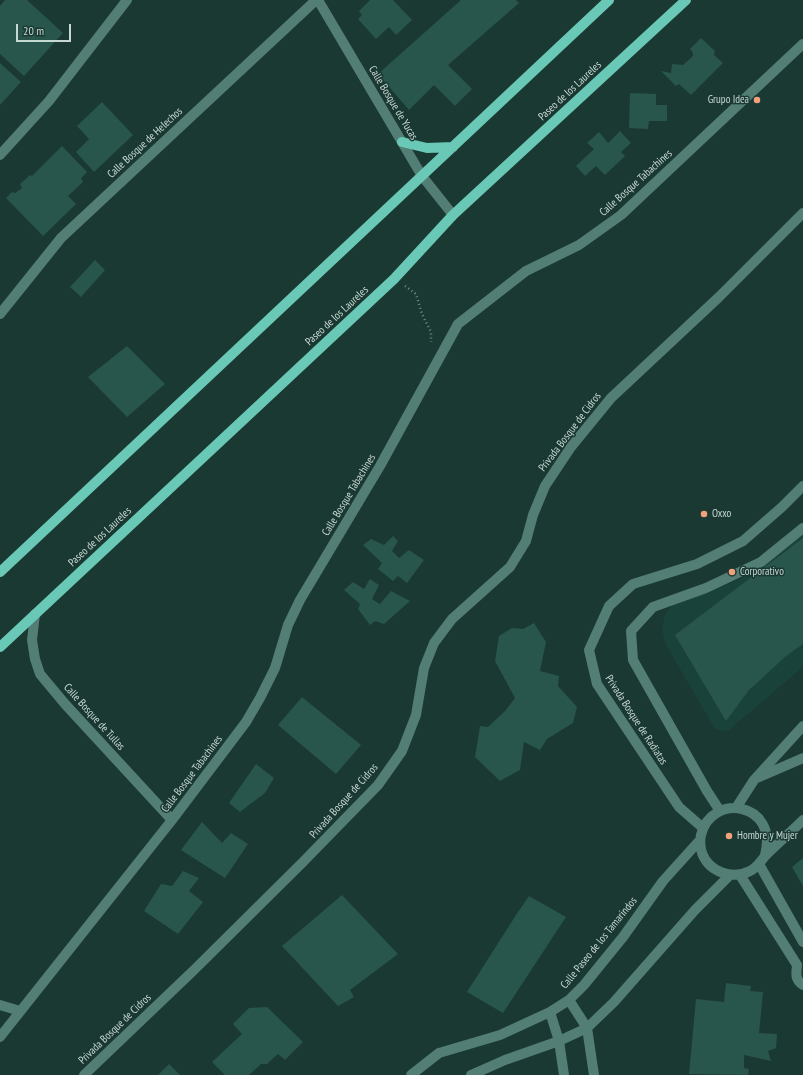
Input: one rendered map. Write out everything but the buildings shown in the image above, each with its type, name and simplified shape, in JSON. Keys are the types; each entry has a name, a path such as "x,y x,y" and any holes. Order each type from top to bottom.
{"main road":[{"path":"0,572 609,0"},
{"name":"Paseo de los Laureles","path":"0,647 394,279 453,215 686,0"},
{"path":"402,142 427,148 453,147"}],"street":[{"path":"0,155 49,102 127,0"},
{"name":"Calle Bosque de Yucas","path":"317,0 422,176 453,215"},
{"name":"Calle Bosque de Helechos","path":"0,314 61,238 317,0"},
{"name":"Calle Bosque Tabachines","path":"0,1037 172,820 246,722 275,668 288,625 300,600 380,466 458,324 526,271 579,245 621,215 803,44"},
{"name":"Privada Bosque de Cidros","path":"84,1075 302,864 378,785 402,751 416,714 424,668 434,643 452,619 510,567 526,541 533,515 545,486 571,447 611,398 719,297 803,213"},
{"name":"Privada Bosque de Radiatas","path":"703,828 679,807 597,684 589,650 609,606 633,584 697,564 743,541 782,507 803,486"},
{"path":"720,811 633,660 631,631 653,606 706,588 761,562 803,528"},
{"name":"Calle Bosque de Tullas","path":"35,614 32,640 35,659 40,674 65,704 172,820"},
{"path":"736,808 754,780 803,726"},
{"path":"754,780 803,758"},
{"path":"765,855 768,845 767,834 763,824 756,816 746,810 736,808 720,811 710,818 703,828 700,840 702,853 708,863 718,871 730,875 740,875 751,871 759,864 765,855 803,820"},
{"name":"Calle Paseo de los Tamarindos","path":"411,1075 439,1053 500,1035 550,1012 569,1000 584,985 623,937 663,880 700,840"},
{"path":"759,864 803,942"},
{"path":"471,1075 505,1060 559,1041 587,1028 614,1002 695,910 730,875"},
{"path":"740,875 797,965 796,978 798,982 803,985"},
{"path":"569,1000 587,1028 594,1075"},
{"path":"0,1005 20,1012"},
{"path":"550,1012 559,1041 564,1075"}],"path":[{"path":"394,279 416,294 422,314 431,332 431,345"}],"shaded area":[{"path":"803,532 803,667 729,730 722,731 715,729 666,645 662,629 665,614 675,602 710,592 750,574 772,559"}],"place":[{"name":"Grupo Idea","path":"757,100"},
{"name":"Oxxo","path":"704,514"},
{"name":"Corporativo","path":"732,572"},
{"name":"Hombre y Mujer","path":"729,836"}]}
